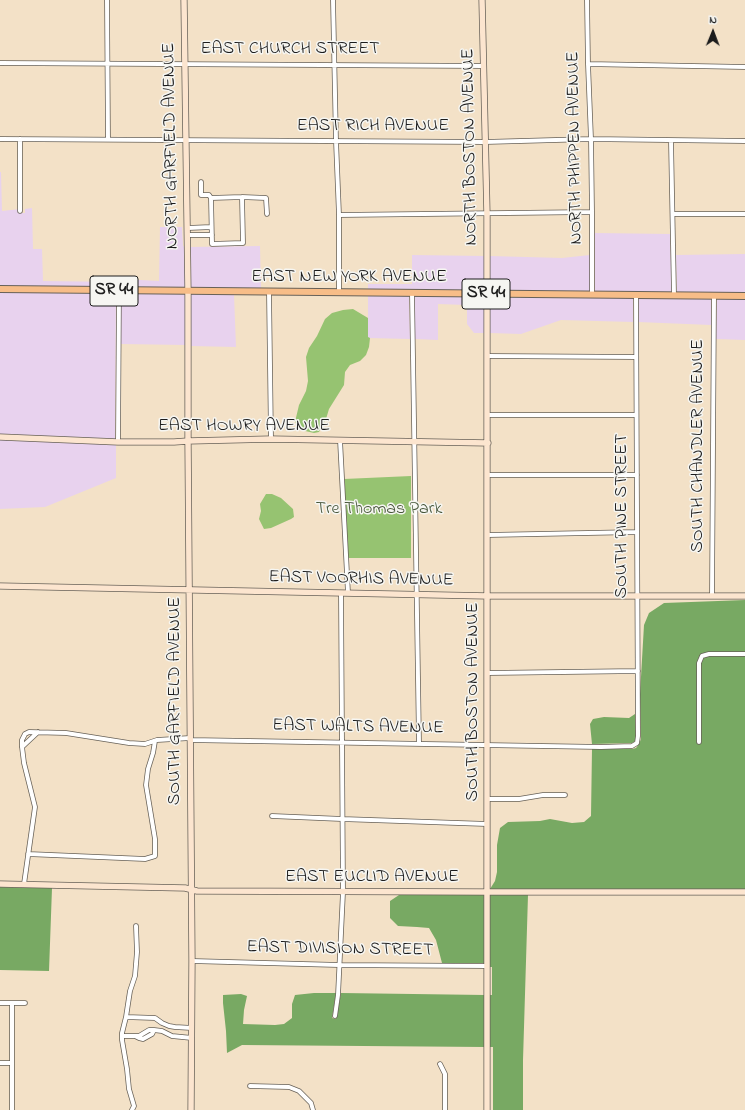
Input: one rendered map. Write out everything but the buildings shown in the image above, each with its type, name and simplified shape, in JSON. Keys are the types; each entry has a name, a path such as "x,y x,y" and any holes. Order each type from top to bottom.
{"main road":[{"name":"EAST NEW YORK AVENUE","path":"0,289 745,296"}],"street":[{"path":"107,0 108,140"},
{"name":"NORTH GARFIELD AVENUE","path":"184,0 188,291"},
{"path":"333,0 339,215 339,292"},
{"name":"NORTH BOSTON AVENUE","path":"482,0 488,214 488,294"},
{"name":"NORTH PHIPPEN AVENUE","path":"587,0 591,139 592,295"},
{"name":"EAST CHURCH STREET","path":"0,63 484,66"},
{"path":"588,64 745,67"},
{"name":"EAST RICH AVENUE","path":"0,139 485,142 591,139 745,141"},
{"path":"20,139 20,211"},
{"path":"671,140 674,295"},
{"path":"201,182 201,195 208,195 211,198 266,198 267,214"},
{"path":"211,198 212,244 242,244 242,197"},
{"path":"339,215 592,212"},
{"path":"673,214 745,214"},
{"path":"188,228 211,227"},
{"path":"188,235 212,235"},
{"path":"118,442 119,291"},
{"name":"SOUTH GARFIELD AVENUE","path":"188,291 192,961 191,1110"},
{"path":"269,292 271,440"},
{"path":"412,293 419,743"},
{"name":"SOUTH BOSTON AVENUE","path":"488,294 488,1110"},
{"name":"SOUTH PINE STREET","path":"636,295 638,736"},
{"name":"SOUTH CHANDLER AVENUE","path":"712,596 714,296"},
{"path":"488,356 636,357"},
{"path":"488,415 636,415"},
{"name":"EAST HOWRY AVENUE","path":"0,436 118,442 340,440 488,443"},
{"path":"340,440 348,593"},
{"path":"488,475 637,474"},
{"path":"488,536 637,532"},
{"name":"EAST VOORHIS AVENUE","path":"0,586 488,596 745,596"},
{"path":"335,1016 338,995 342,892 341,593"},
{"path":"699,742 699,663 702,656 709,654 745,654"},
{"path":"488,673 638,671"},
{"path":"24,884 35,806 27,777 22,740 28,732 38,732"},
{"path":"22,747 38,732"},
{"name":"EAST WALTS AVENUE","path":"38,732 66,733 129,744 144,744 155,741 190,739 488,745 632,746 637,743 638,736"},
{"path":"28,854 145,859 156,856 155,839 146,785 148,769 155,741"},
{"path":"488,799 519,799 543,795 566,795"},
{"path":"272,816 488,824"},
{"name":"EAST EUCLID AVENUE","path":"0,884 185,888 198,891 745,892"},
{"path":"132,1110 134,1106 128,1089 127,1069 122,1048 122,1036 130,991 135,976 136,926"},
{"name":"EAST DIVISION STREET","path":"192,961 339,965 488,966"},
{"path":"0,1003 25,1003"},
{"path":"12,1003 12,1110"},
{"path":"126,1017 156,1018 169,1026 192,1028"},
{"path":"122,1036 139,1036 149,1030 154,1030 162,1031 172,1036 192,1038"},
{"path":"0,1063 12,1063"},
{"path":"440,1064 445,1074 446,1110"},
{"path":"250,1086 289,1087 299,1090 311,1103 313,1110"}],"shaded area":[{"path":"0,172 2,211 20,209 20,213 25,213 25,209 32,208 33,249 42,249 43,281 121,282 121,279 159,281 160,227 182,227 183,246 185,247 186,288 0,287"},
{"path":"595,233 670,234 672,292 595,292"},
{"path":"260,246 261,289 191,289 190,247"},
{"path":"745,254 745,293 677,292 676,255"},
{"path":"412,255 485,256 485,291 368,290 368,284 412,284"},
{"path":"590,255 590,292 490,291 490,256 562,258"},
{"path":"0,292 116,294 115,439 0,434"},
{"path":"121,294 186,294 186,345 121,344"},
{"path":"191,294 240,295 234,295 236,347 191,346"},
{"path":"368,296 409,296 410,339 368,338"},
{"path":"414,296 485,297 485,333 474,333 467,324 467,305 438,304 438,340 415,339"},
{"path":"490,297 633,298 633,322 561,320 521,334 490,333"},
{"path":"638,298 711,298 711,325 638,322"},
{"path":"717,299 745,299 745,340 716,339"},
{"path":"0,439 116,444 116,478 45,507 0,509"}],"green space":[{"path":"353,309 368,318 368,337 370,338 366,355 360,361 350,365 345,372 344,385 329,409 326,419 319,432 314,433 301,430 295,422 299,405 306,391 308,381 306,357 309,348 317,336 325,319 332,313"},
{"name":"Tre Thomas Park","path":"411,476 411,558 348,558 344,479"},
{"path":"266,494 272,494 281,498 293,509 294,517 271,528 264,529 259,519 261,511 260,504"},
{"path":"745,600 745,889 490,889 495,881 497,872 497,845 500,828 508,822 540,821 550,819 572,823 584,822 591,816 592,749 632,749 636,748 639,744 641,739 640,694 644,625 649,613 664,603"},
{"path":"635,714 636,739 634,742 592,744 590,724 593,719 604,717 629,718"},
{"path":"0,887 52,888 49,971 0,970"},
{"path":"399,895 485,895 485,963 442,963 436,940 429,928 398,926 390,918 390,901"},
{"path":"490,895 528,895 523,1110 493,1110 493,1047 490,1047 490,995 492,995 492,967 490,967"},
{"path":"336,993 332,1018 336,1019 341,993 485,995 485,1047 242,1045 227,1053 223,995 241,994 247,996 243,1024 275,1025 284,1024 292,1018 292,1004 295,995"}]}
